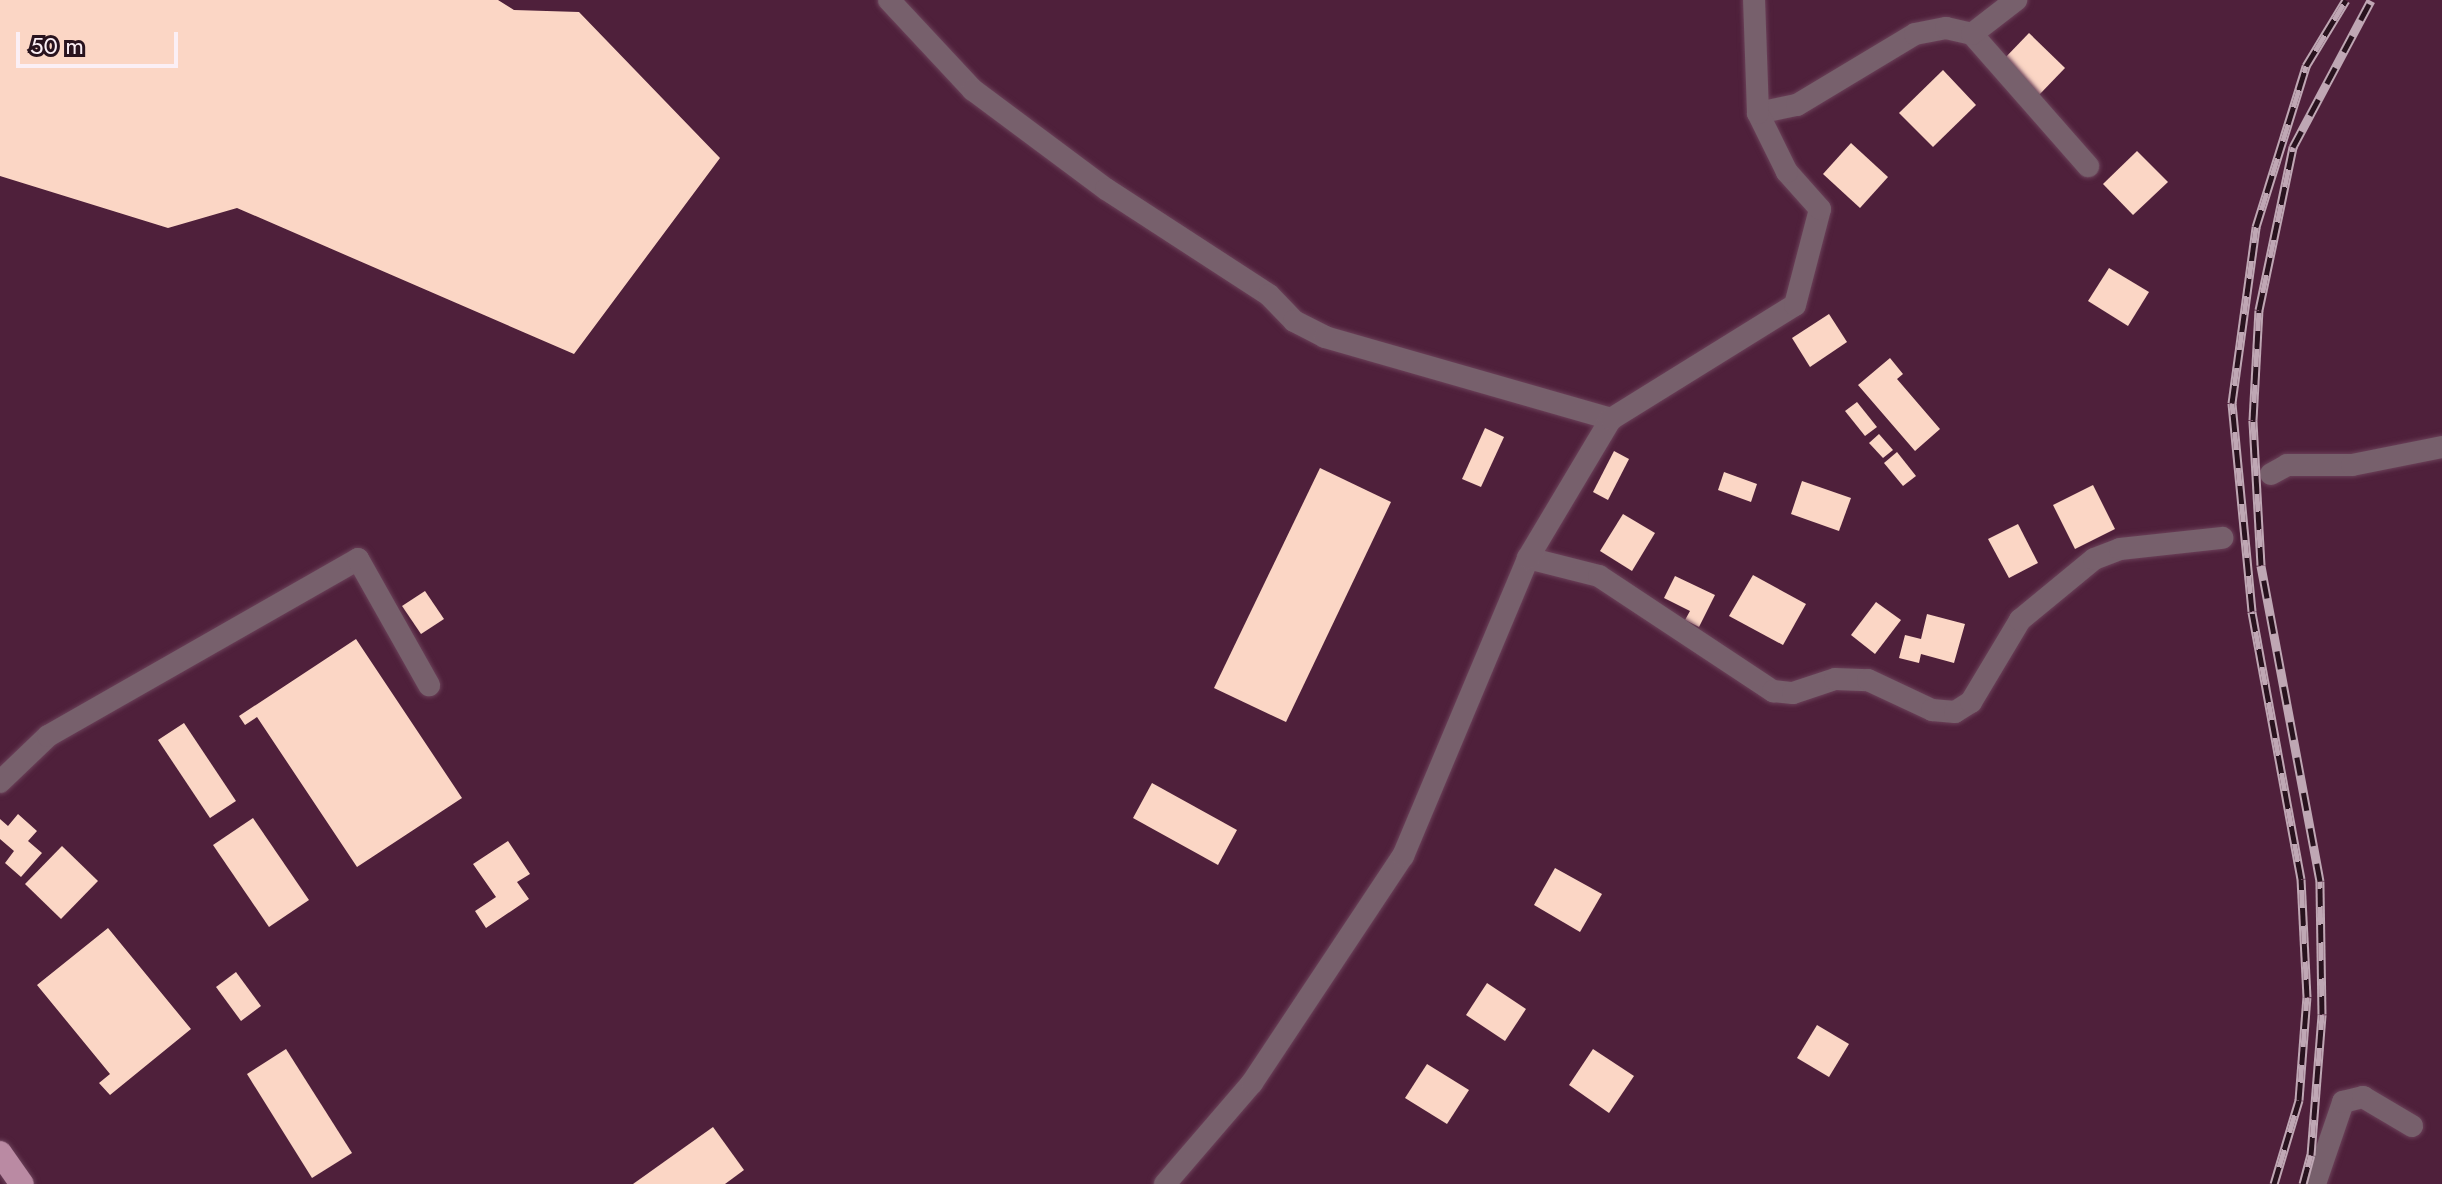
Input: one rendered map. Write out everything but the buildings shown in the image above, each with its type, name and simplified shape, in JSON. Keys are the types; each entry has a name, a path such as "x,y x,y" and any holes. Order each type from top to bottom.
{"street":[{"path":"889,0 973,90 1106,189 1269,295 1294,321 1325,337 1611,419"},
{"path":"1165,1184 1252,1083 1403,856 1528,558 1611,419 1795,305 1820,209 1787,172 1758,113 1754,0"},
{"path":"1972,34 2016,0"},
{"path":"1758,113 1797,105 1915,34 1946,28 1972,34 2088,166"},
{"path":"2271,474 2287,465 2352,465 2442,447"},
{"path":"1528,558 1599,576 1773,691 1793,693 1835,679 1868,680 1932,710 1955,712 1971,702 2020,620 2094,559 2120,549 2222,538"},
{"path":"0,782 48,736 358,559 429,685"},
{"path":"2315,1184 2343,1102 2363,1097 2412,1126"}],"railway":[{"path":"2274,1184 2299,1100 2307,997 2301,879 2252,611 2232,403 2256,227 2306,66 2346,0"},
{"path":"2303,1184 2311,1155 2322,1014 2320,881 2261,565 2253,420 2259,310 2293,147 2371,0"}]}
